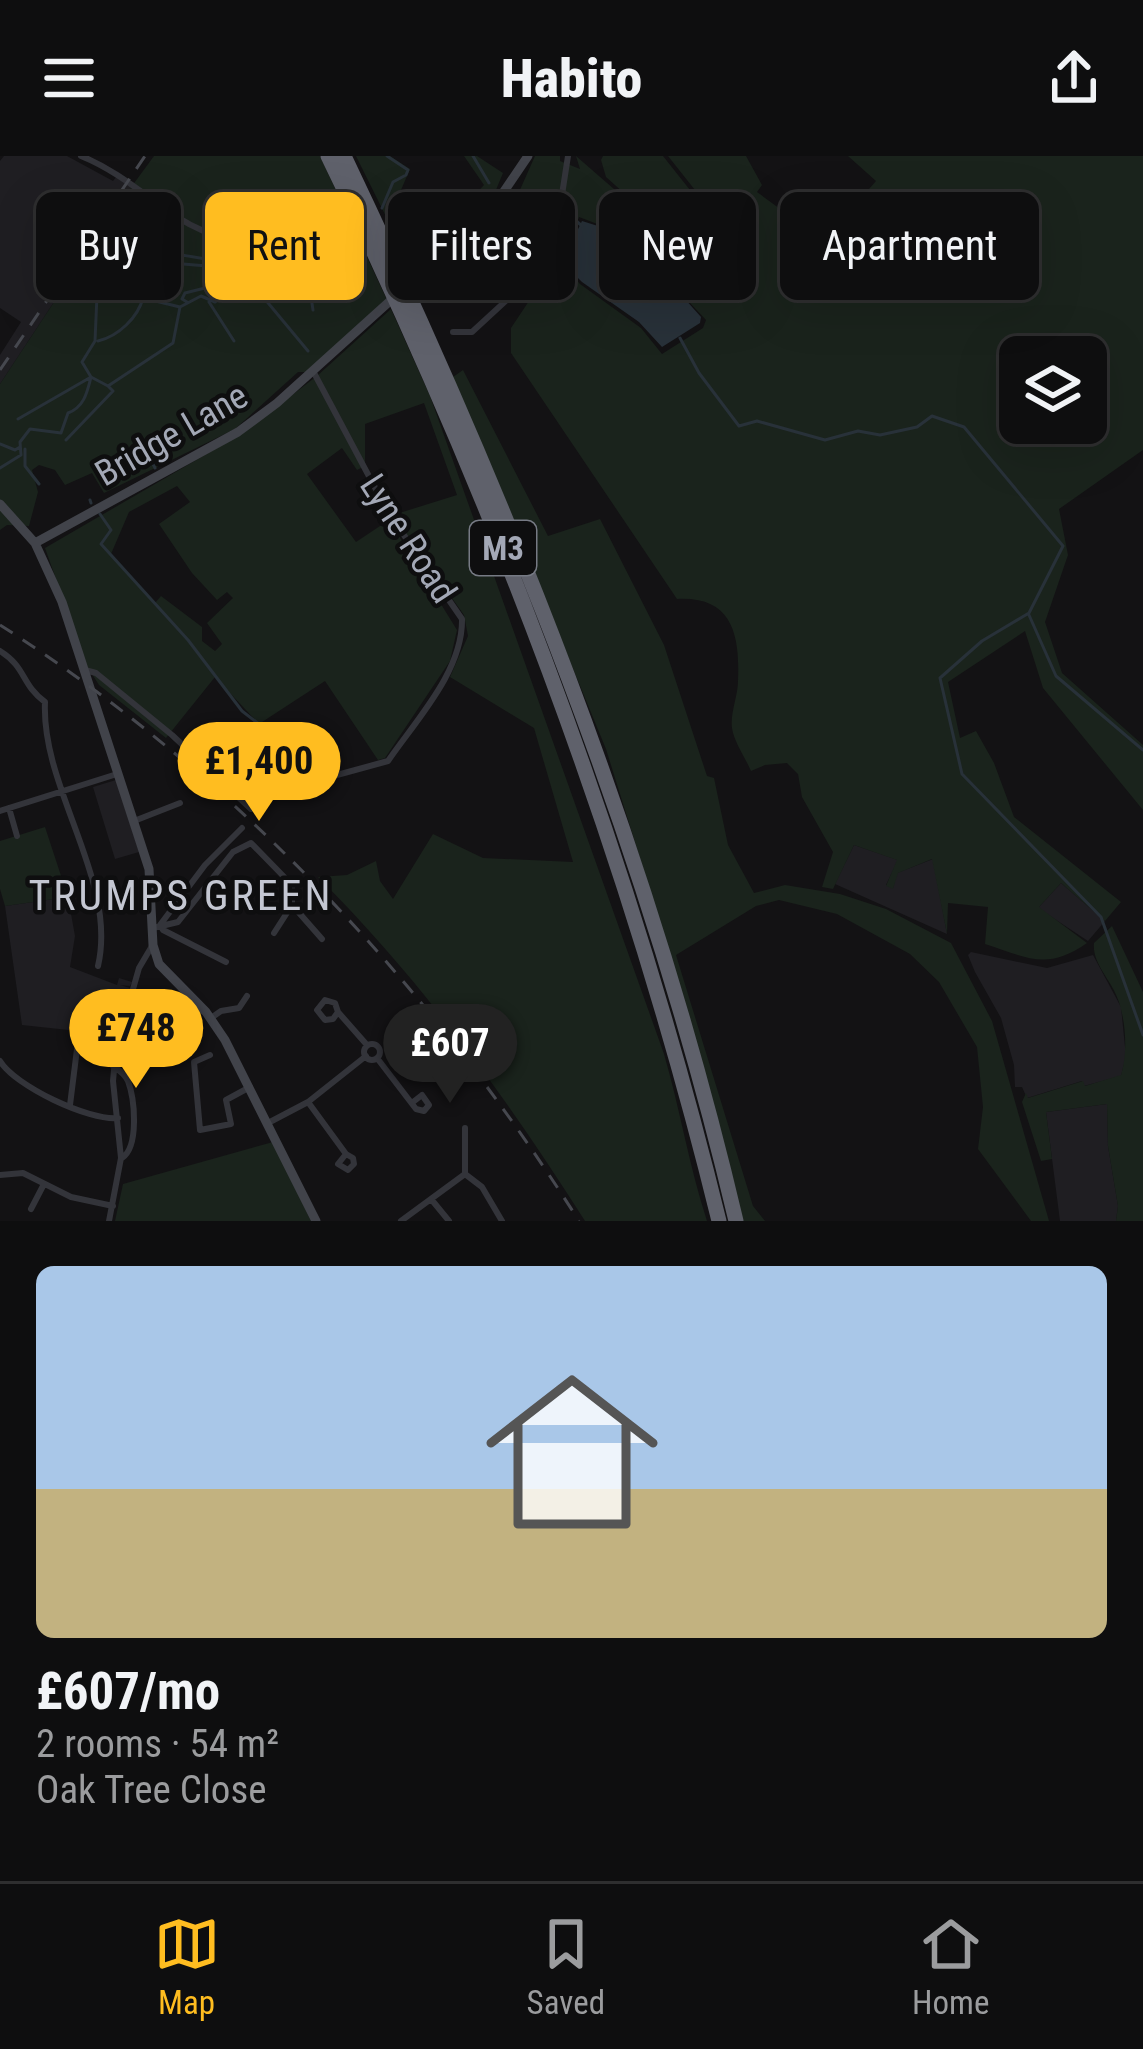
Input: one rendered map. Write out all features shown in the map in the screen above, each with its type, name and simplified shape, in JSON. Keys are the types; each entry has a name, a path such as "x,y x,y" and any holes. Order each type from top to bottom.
{"highway":[{"name":"M3","path":"328,156 490,512 567,721 664,1022 719,1221"},
{"name":"M3","path":"344,156 454,392 549,627 645,901 736,1221"}],"street":[{"path":"81,156 119,173 184,221 205,230"},
{"name":"Bridge Lane","path":"35,543 238,432 314,371 492,208 528,156"},
{"path":"453,332 472,332 525,283 554,246 568,156"},
{"name":"Lyne Road","path":"84,670 96,673 172,735 251,809 282,790 388,761 451,667 462,637 462,619 379,498 314,371"},
{"path":"0,504 35,543 53,579 149,869 157,927 125,1010 113,1066 121,1158 109,1221"},
{"path":"0,652 19,663 27,686 45,702 45,732 98,906 103,938 98,966"},
{"path":"17,836 3,808 118,774"},
{"path":"134,821 180,802"},
{"path":"157,927 242,828"},
{"path":"157,927 178,922 233,852 248,843 292,885 292,905 274,933"},
{"path":"153,904 171,909"},
{"path":"292,905 322,939"},
{"path":"157,927 226,962"},
{"path":"153,945 168,977 211,1018 316,1221"},
{"path":"211,1018 221,1010 239,1008 247,996"},
{"path":"338,1012 367,1045 378,1049 377,1058"},
{"path":"70,1105 78,1041"},
{"path":"268,1123 308,1102 366,1056 367,1045"},
{"path":"209,1054 194,1057 200,1134 234,1123 226,1100 250,1086"},
{"path":"366,1056 377,1058 413,1102"},
{"path":"0,1061 14,1078 99,1118 118,1118"},
{"path":"113,1066 128,1081 135,1140 121,1158"},
{"path":"308,1102 346,1154"},
{"path":"465,1128 465,1174"},
{"path":"0,1175 20,1172 71,1197 113,1206"},
{"path":"401,1221 465,1174"},
{"path":"465,1174 482,1187 502,1221"},
{"path":"31,1209 44,1184"},
{"path":"431,1198 449,1221"}],"shaded area":[{"path":"4,156 67,156 113,181 117,176 133,188 129,192 36,192 36,300 55,300 0,384 0,355 21,322 0,308 0,161"},
{"path":"154,156 320,156 337,192 205,192 205,300 364,300 364,251 387,300 308,372 298,372 235,429 104,493 92,473 65,485 55,470 39,465 32,470 38,492 29,526 7,525 0,530 0,384 55,300 181,300 181,192 128,192"},
{"path":"356,156 390,156 410,169 400,192 388,192 388,221"},
{"path":"464,156 477,156 503,173 495,192 477,192 484,185"},
{"path":"535,156 560,156 560,161 580,169 576,156 617,192 599,192 599,225 579,217 575,228 575,192 519,192"},
{"path":"603,156 663,156 692,192 623,192 606,177 601,160"},
{"path":"668,156 746,156 762,185 757,192 780,209 780,300 1039,300 1039,192 866,192 876,181 848,156 1143,156 1143,450 1059,509 1068,555 1045,622 1062,673 1143,745 1143,810 1043,688 1025,631 948,682 960,738 976,731 1014,817 1121,902 1105,921 1061,883 1039,907 1087,943 1060,957 1026,957 985,944 988,907 948,903 947,934 932,859 898,873 893,889 886,886 897,860 854,845 833,889 822,887 833,852 802,797 798,774 787,763 751,771 735,739 732,722 738,664 729,621 710,604 677,599 511,353 511,328 530,300 575,300 575,278 641,328 662,354 703,328 706,320 687,300 756,300 756,192 697,192"},
{"path":"582,221 599,228 599,294 575,275 575,235"},
{"path":"608,300 686,300 701,317 700,323 662,347 639,322"},
{"path":"391,309 430,396 664,1054 707,1221 585,1221 461,1042 318,877 347,875 376,861 380,881 393,899 433,834 483,858 573,862 534,728 450,677 468,636 464,615 393,515 457,495 424,403 365,424 365,466 357,470 342,448 307,474 356,542 389,520 457,630 450,661 385,758 378,760 325,681 259,724 215,677 166,738 99,685 87,666 45,548 241,434 317,376","holes":["177,486 190,502 159,524 217,600 227,592 233,598 207,623 222,644 215,651 202,641 202,627 161,596 155,603 111,554 129,512"]},
{"path":"463,370 548,536 600,519 664,645 707,776 714,778 728,845 754,893 785,885 840,894 886,909 951,943 992,1021 1049,1221 1031,1221 978,1149 983,1107 977,1047 939,982 910,954 837,914 779,900 756,906 676,955 753,1206 765,1221 740,1221 667,945 606,749 453,377"},
{"path":"116,780 139,852 115,859 93,787"},
{"path":"45,827 68,897 5,906 0,889 0,841"},
{"path":"854,845 898,860 886,885 893,888 897,873 933,859 947,934 835,884"},
{"path":"1061,883 1105,921 1088,941 1038,908"},
{"path":"68,897 75,936 70,967 117,985 119,978 132,982 120,985 130,988 115,1035 22,1025 5,906"},
{"path":"1112,926 1143,992 1143,1221 1116,1221 1107,1104 1046,1112 1052,1159 1041,1161 1022,1102 1026,1093 1028,1098 1121,1075 1122,1015 1094,950 1094,943"},
{"path":"971,952 1047,968 1093,955 1121,1007 1126,1057 1121,1076 1084,1086 1082,1081 1027,1098 1022,1087 1015,1087 1001,1018 975,972"},
{"path":"1107,1104 1116,1221 1060,1221 1046,1112"},
{"path":"273,1142 311,1221 115,1221 123,1184"}],"waterway":[{"path":"382,208 393,182 408,170 387,156"},
{"path":"473,156 489,183"},
{"path":"575,220 582,226"},
{"path":"18,419 91,377 82,362 95,341 97,295 132,259 164,253 205,259"},
{"path":"181,264 205,266"},
{"path":"187,302 182,299 185,293 205,288"},
{"path":"98,341 126,325 143,298 180,307"},
{"path":"0,468 21,455 20,442 30,429 61,433 68,413 84,399 91,377 108,386 173,343 180,307 205,298"},
{"path":"210,300 218,300"},
{"path":"266,300 308,351"},
{"path":"311,300 313,310"},
{"path":"209,302 234,341"},
{"path":"680,338 699,373 739,426 757,421 825,440 858,431 880,435 917,427 932,416 964,427 1063,546 1029,613 982,641 940,678 962,774 1101,917 1143,1035"},
{"path":"66,440 113,391 108,386"},
{"path":"143,443 155,468"},
{"path":"0,444 15,450 20,447"},
{"path":"25,449 25,466 39,484"},
{"path":"100,514 111,530 101,544 188,640 242,711 299,755 302,776"},
{"path":"1029,615 1056,676 1143,750"}],"railway":[{"path":"0,370 145,156"},
{"path":"0,625 168,748 322,891 459,1050 579,1221"}],"district":[{"name":"TRUMPS GREEN","path":"181,895"}]}
